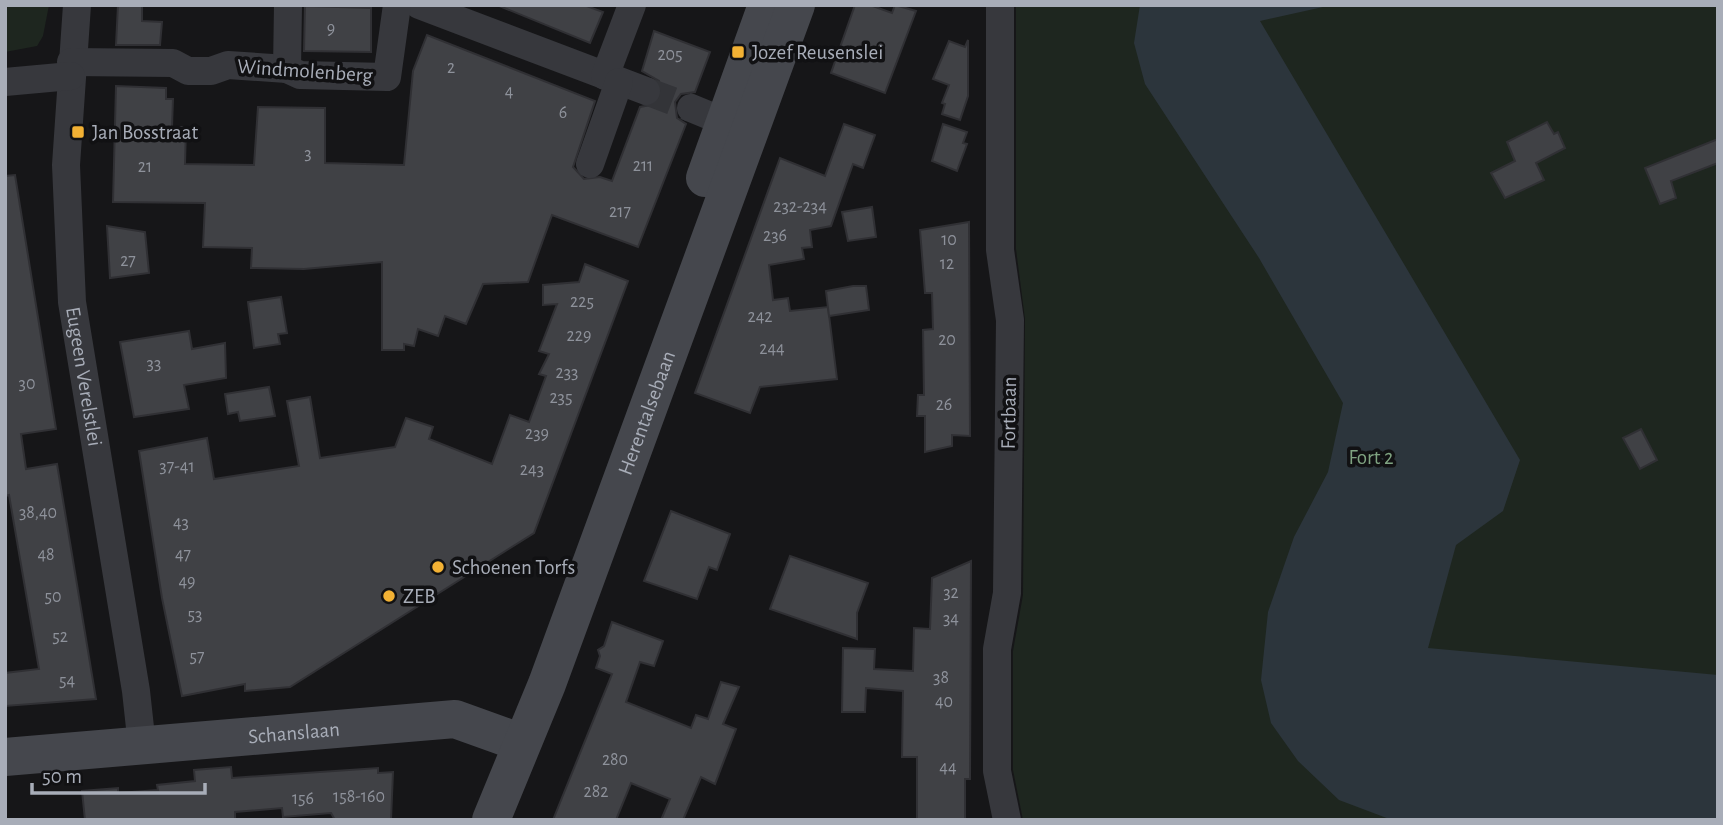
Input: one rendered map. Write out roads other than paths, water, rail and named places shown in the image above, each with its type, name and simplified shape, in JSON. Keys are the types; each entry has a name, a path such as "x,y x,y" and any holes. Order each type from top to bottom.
{"main road":[{"name":"Herentalsebaan","path":"491,820 510,739 708,115 767,5"},
{"name":"Herentalsebaan","path":"465,820 510,739 547,684 796,5"},
{"name":"Schanslaan","path":"5,757 455,719 510,739"}],"street":[{"name":"Eugeen Verelstlei","path":"77,5 66,164 72,302 136,691 142,746"},
{"path":"287,69 288,5"},
{"name":"Windmolenberg","path":"71,69 173,63 188,71 211,71 228,65 287,69 300,75 387,77 397,5"},
{"path":"419,5 646,90"},
{"path":"590,164 632,5"},
{"name":"Fortbaan","path":"1000,5 1000,250 1010,320 1007,593 997,649 997,771 1007,820"},
{"path":"5,82 71,69"}],"tunnel":[{"path":"646,91 691,108"}],"place":[{"name":"Jozef Reusenslei","path":"738,52"},
{"name":"Jan Bosstraat","path":"78,132"},
{"name":"Schoenen Torfs","path":"438,567"},
{"name":"ZEB","path":"389,596"}],"park label":[{"name":"Fort 2","path":"1371,457"}]}
